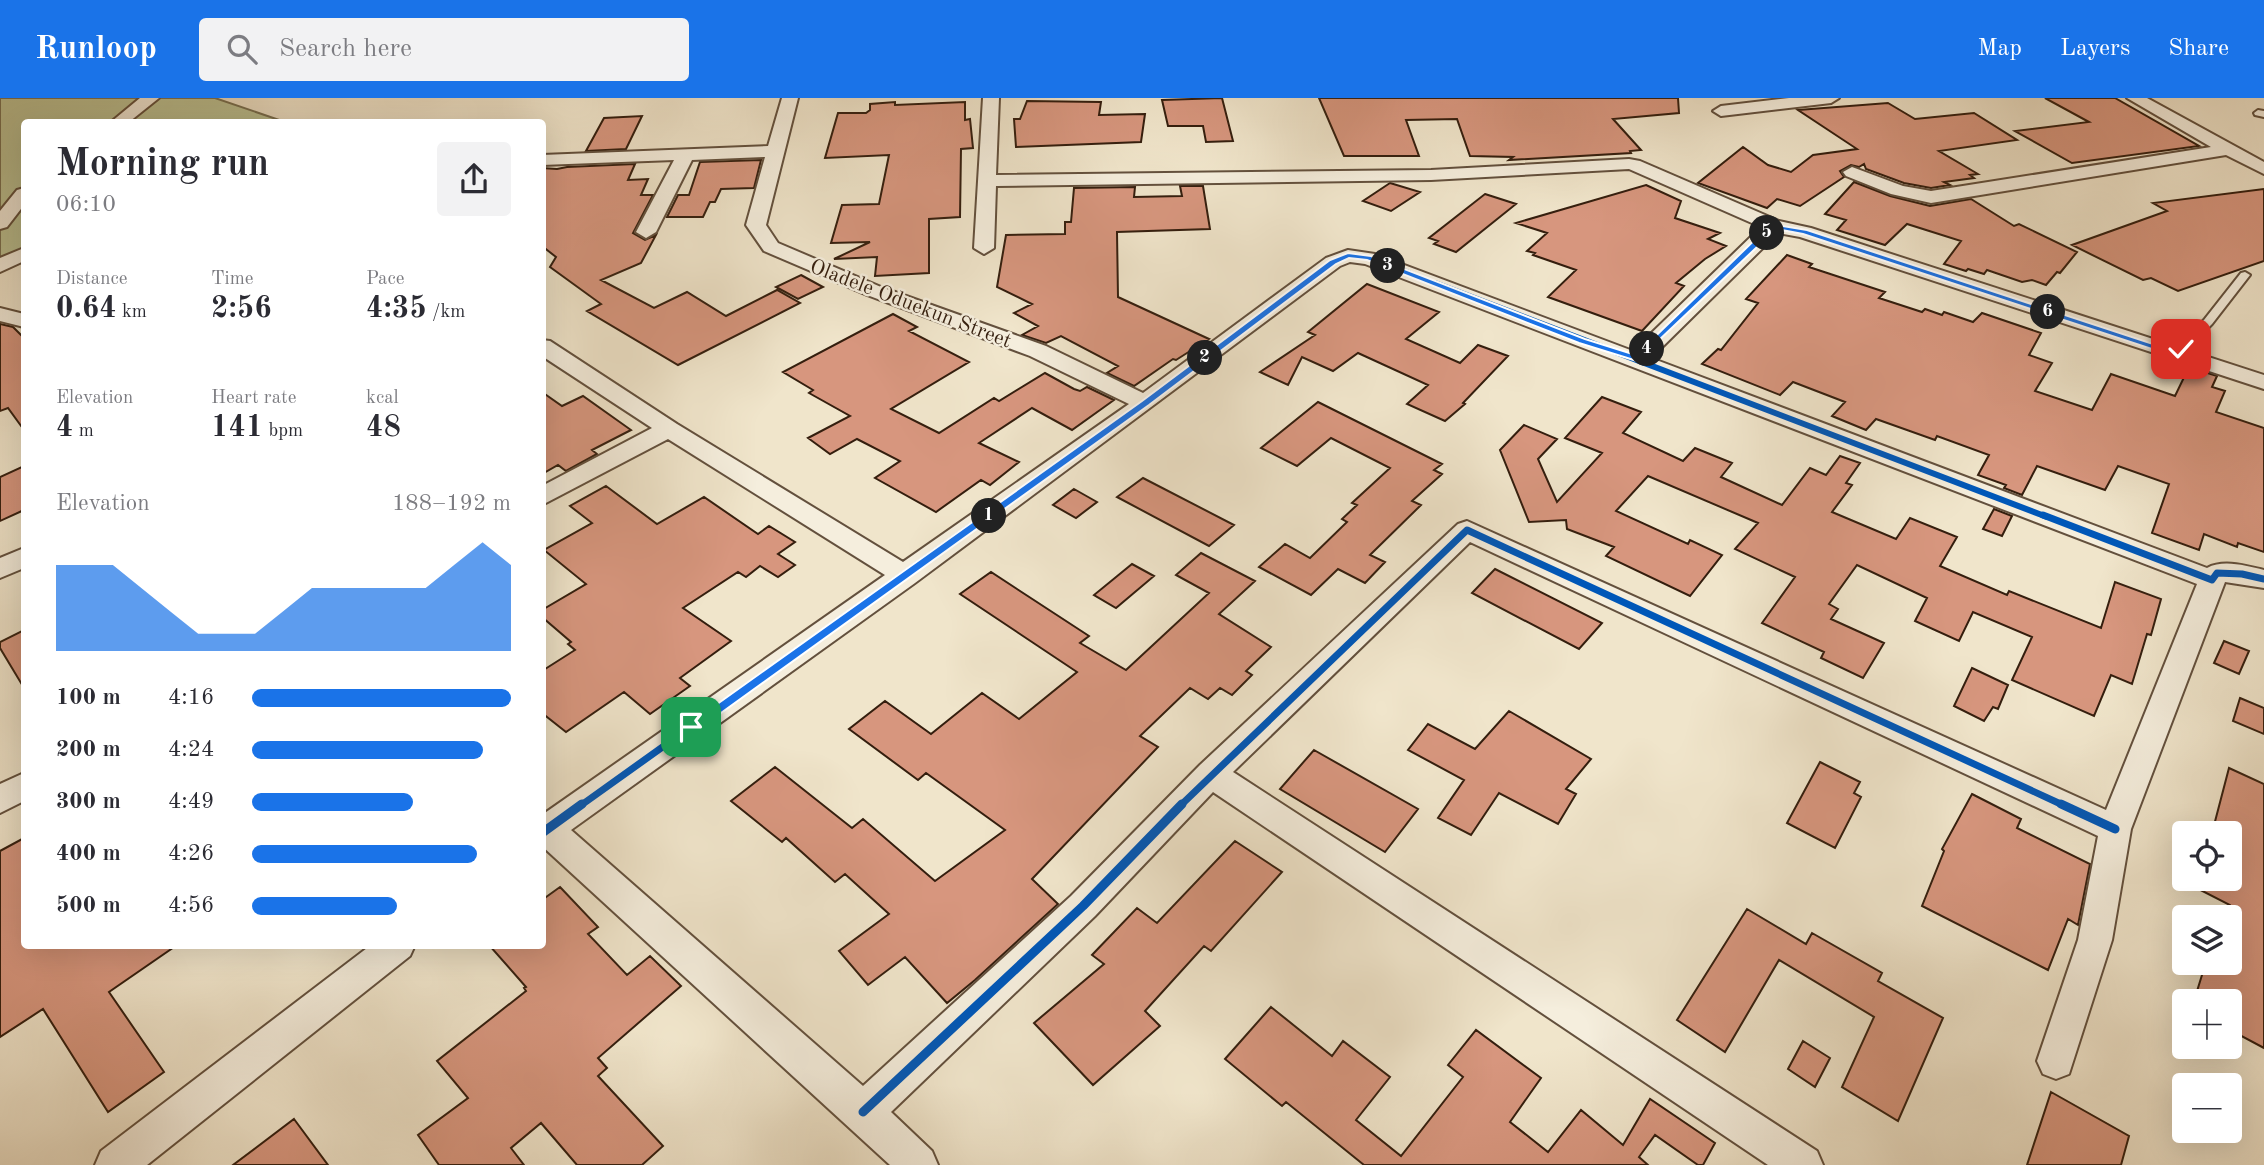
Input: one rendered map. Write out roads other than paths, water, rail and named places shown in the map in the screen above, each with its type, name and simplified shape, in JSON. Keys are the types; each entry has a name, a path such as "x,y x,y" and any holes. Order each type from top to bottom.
{"street":[{"path":"123,119 151,98"},
{"path":"546,160 777,151 790,98"},
{"path":"984,248 991,98"},
{"path":"1721,111 1831,98"},
{"path":"2135,98 2264,169"},
{"path":"1852,172 1898,190 1931,197 2227,150"},
{"name":"Oladele Oduekun Street","path":"777,151 756,225 771,247 874,290 1038,351 1146,403"},
{"path":"646,232 687,153"},
{"path":"989,181 1431,174 1629,163 1774,226 1804,232 2264,382"},
{"path":"0,195 21,194"},
{"path":"0,223 21,198"},
{"path":"1637,359 1774,226"},
{"path":"1774,226 1793,243 2264,398"},
{"path":"0,266 21,256"},
{"path":"546,830 1146,403 1333,262 1348,256 1368,258 2212,580"},
{"path":"0,314 21,320"},
{"path":"546,349 669,429 906,576"},
{"path":"546,495 669,429"},
{"path":"863,1112 1083,906 1211,774 1466,530 2115,829"},
{"path":"0,569 21,558"},
{"path":"2056,1061 2095,940 2115,829 2212,580 2217,573 2242,574 2264,579"},
{"path":"1211,774 1803,1165"},
{"path":"0,800 21,788"},
{"path":"546,832 863,1112 918,1165"},
{"path":"115,1165 393,949"}],"lane":[{"path":"2176,354 2208,322 2245,275"}]}
